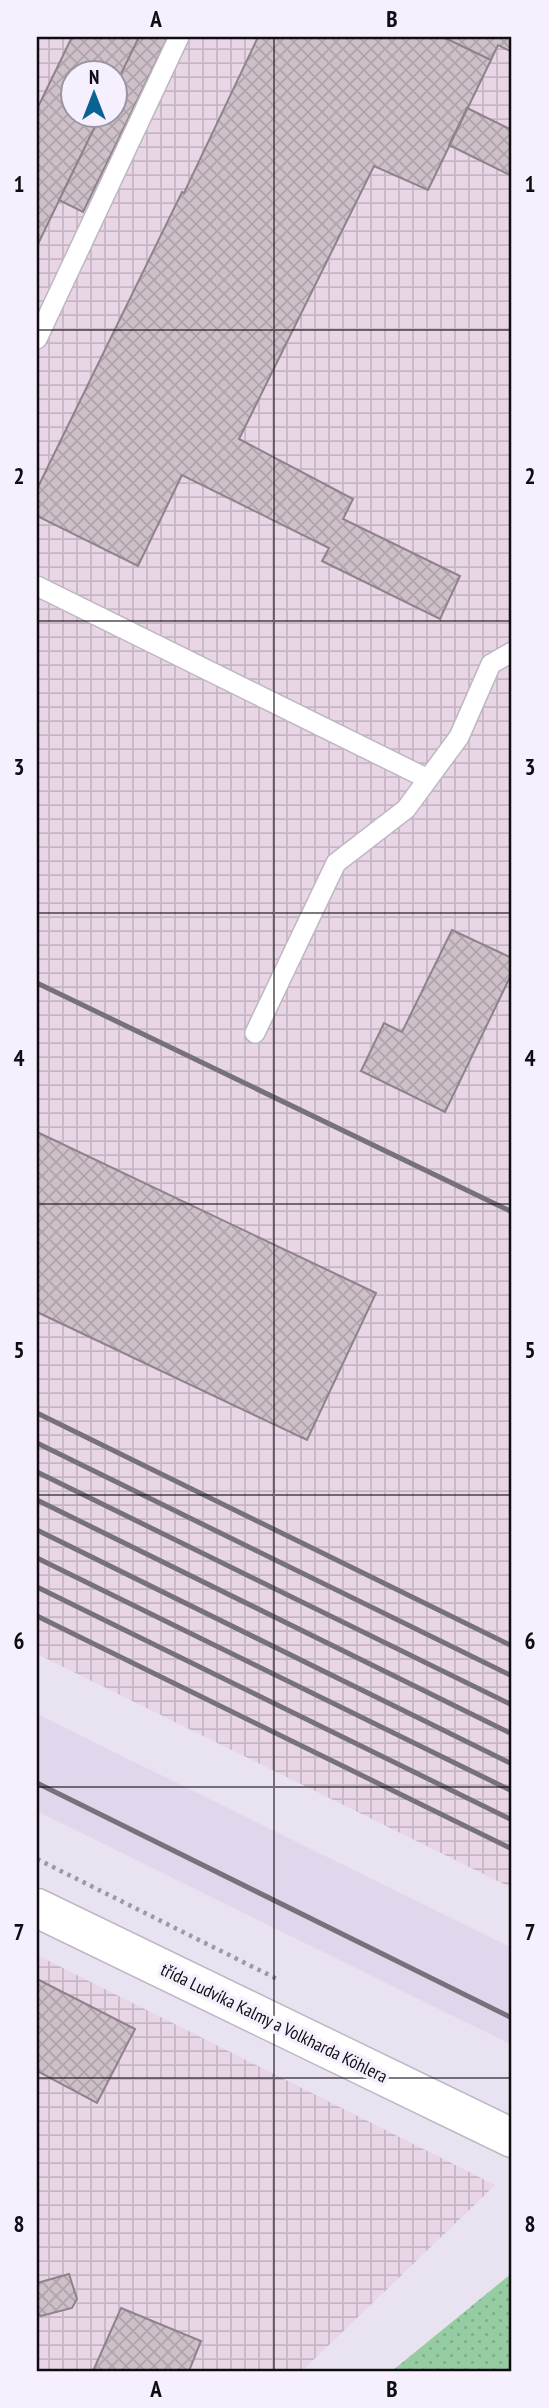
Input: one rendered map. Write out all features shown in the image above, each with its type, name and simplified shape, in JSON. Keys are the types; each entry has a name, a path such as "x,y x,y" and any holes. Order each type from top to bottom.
{"street":[{"name":"třída Ludvíka Kalmy a Volkharda Köhlera","path":"37,1908 512,2138"}],"lane":[{"path":"37,339 179,37"},
{"path":"37,586 428,779"},
{"path":"255,1033 336,863 406,809 458,737 491,664 512,652"}],"shaded area":[{"path":"37,37 512,37 512,1888 37,1654"},
{"path":"37,1714 512,1948 512,2045 37,1811"},
{"path":"37,1955 495,2185 302,2371 37,2371"}],"green space":[{"path":"512,2273 512,2371 392,2371"}],"building":[{"path":"72,37 139,37 128,60 61,60"},
{"path":"139,37 168,37 130,115 130,60 128,60"},
{"path":"258,37 443,37 491,60 428,190 374,166 239,439 353,499 343,519 460,576 440,619 322,561 329,548 182,475 138,566 37,516 37,489"},
{"path":"443,37 512,37 512,52 498,45 491,60"},
{"path":"60,62 60,130 93,130 37,246 37,109"},
{"path":"467,108 512,130 512,176 449,145"},
{"path":"93,130 123,130 83,212 59,200"},
{"path":"452,930 512,958 512,973 445,1112 361,1071 384,1023 402,1032"},
{"path":"37,1132 376,1293 307,1440 37,1312"},
{"path":"37,1979 135,2029 97,2103 37,2071"},
{"path":"69,2274 77,2299 72,2308 41,2316 37,2314 37,2283"},
{"path":"121,2308 201,2341 189,2371 93,2371"}],"railway":[{"path":"37,983 512,1212"},
{"path":"37,1413 512,1646"},
{"path":"37,1443 512,1676"},
{"path":"37,1472 512,1705"},
{"path":"37,1500 512,1734"},
{"path":"37,1530 512,1764"},
{"path":"37,1558 512,1791"},
{"path":"37,1587 512,1820"},
{"path":"37,1616 512,1849"},
{"path":"37,1783 512,2018"}]}
